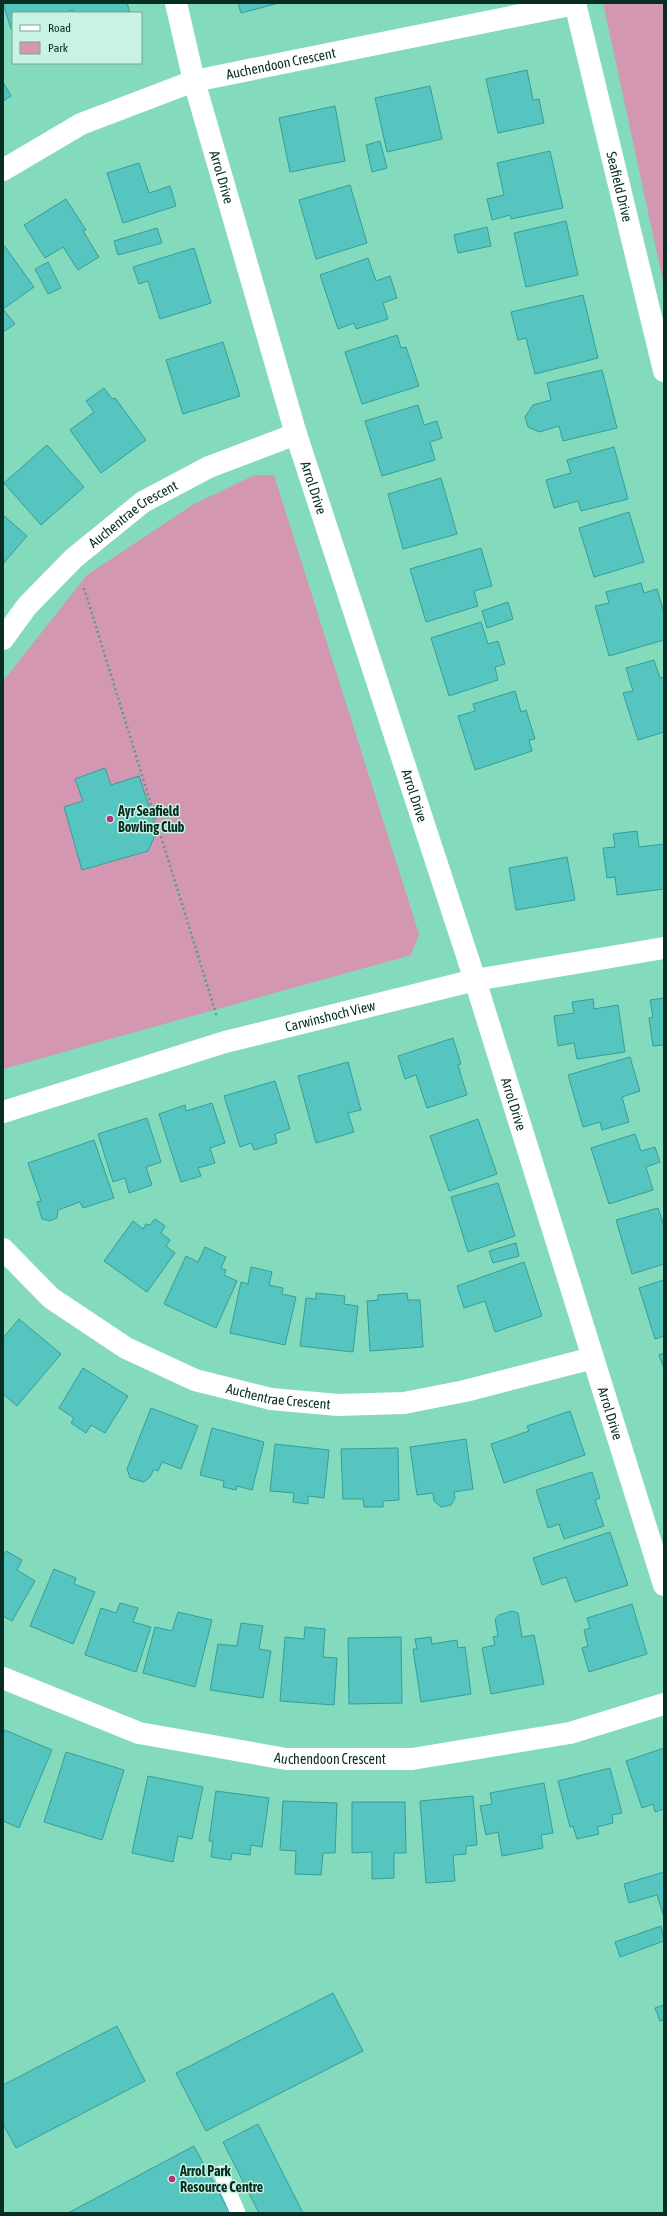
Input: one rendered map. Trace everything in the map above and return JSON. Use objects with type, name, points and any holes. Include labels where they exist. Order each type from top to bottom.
[{"type":"street","name":"Arrol Drive","points":[[176,3],[194,81],[296,434],[475,980],[664,1585]]},
{"type":"street","name":"Auchendoon Crescent","points":[[3,170],[81,124],[194,81],[575,3]]},
{"type":"street","name":"Seafield Drive","points":[[575,3],[664,371]]},
{"type":"street","name":"Auchentrae Crescent","points":[[3,640],[27,606],[74,558],[143,502],[209,467],[296,434]]},
{"type":"street","name":"Carwinshoch View","points":[[3,1112],[225,1042],[475,980],[664,948]]},
{"type":"street","name":"Auchentrae Crescent","points":[[3,1249],[51,1298],[126,1348],[194,1380],[271,1399],[338,1405],[404,1403],[465,1391],[593,1358]]},
{"type":"street","name":"Auchendoon Crescent","points":[[3,1678],[139,1733],[286,1759],[412,1759],[570,1733],[664,1704]]},
{"type":"lane","points":[[221,2173],[238,2213]]},
{"type":"path","points":[[74,558],[225,1042]]},
{"type":"green space","points":[[603,3],[664,3],[664,286]]},
{"type":"green space","points":[[255,475],[274,475],[419,934],[411,955],[3,1069],[3,681],[87,575],[194,504]]},
{"type":"building","points":[[3,3],[127,3],[130,12],[74,12],[73,10],[66,12],[12,12],[11,29]]},
{"type":"building","points":[[238,3],[279,3],[241,13]]},
{"type":"building","points":[[527,70],[533,100],[539,99],[544,123],[498,133],[486,79]]},
{"type":"building","points":[[3,82],[11,96],[3,101]]},
{"type":"building","points":[[430,86],[442,139],[387,152],[375,98]]},
{"type":"building","points":[[335,106],[345,161],[290,172],[279,118]]},
{"type":"building","points":[[380,141],[387,168],[372,172],[366,145]]},
{"type":"building","points":[[550,151],[563,208],[511,219],[510,215],[492,220],[487,199],[504,195],[497,163]]},
{"type":"building","points":[[139,163],[149,193],[170,186],[176,206],[123,223],[107,173]]},
{"type":"building","points":[[350,185],[367,243],[316,259],[299,200]]},
{"type":"building","points":[[66,199],[86,230],[83,231],[99,257],[78,270],[63,247],[45,258],[24,225]]},
{"type":"building","points":[[566,221],[578,275],[526,287],[514,233]]},
{"type":"building","points":[[487,227],[491,246],[458,253],[454,235]]},
{"type":"building","points":[[157,228],[162,243],[118,255],[114,241]]},
{"type":"building","points":[[3,244],[34,287],[3,309]]},
{"type":"building","points":[[194,248],[211,303],[160,319],[148,281],[139,284],[133,267]]},
{"type":"building","points":[[368,258],[376,281],[390,276],[397,298],[383,303],[388,319],[356,329],[354,323],[338,329],[320,275]]},
{"type":"building","points":[[48,262],[61,288],[48,294],[35,269]]},
{"type":"building","points":[[583,295],[598,358],[535,374],[526,338],[518,340],[511,312]]},
{"type":"building","points":[[3,309],[15,324],[3,332]]},
{"type":"building","points":[[397,335],[401,348],[406,347],[419,386],[362,404],[345,352]]},
{"type":"building","points":[[223,342],[240,396],[183,414],[166,360]]},
{"type":"building","points":[[602,370],[617,428],[563,441],[559,426],[539,432],[528,427],[525,417],[533,405],[551,400],[547,383]]},
{"type":"building","points":[[104,388],[112,399],[115,398],[146,440],[101,473],[70,430],[94,412],[86,401]]},
{"type":"building","points":[[418,405],[424,425],[437,421],[442,438],[430,442],[435,460],[382,476],[365,421]]},
{"type":"building","points":[[47,445],[84,487],[41,525],[4,483]]},
{"type":"building","points":[[614,447],[628,499],[581,511],[578,501],[554,508],[546,480],[571,473],[567,460]]},
{"type":"building","points":[[441,478],[457,534],[403,549],[388,494]]},
{"type":"building","points":[[629,512],[644,562],[594,577],[579,528]]},
{"type":"building","points":[[3,515],[27,536],[3,564]]},
{"type":"building","points":[[481,548],[492,586],[474,591],[478,606],[426,622],[410,569]]},
{"type":"building","points":[[641,583],[644,593],[657,589],[664,613],[664,640],[609,656],[595,606],[609,603],[606,592]]},
{"type":"building","points":[[508,602],[513,619],[487,628],[482,611]]},
{"type":"building","points":[[481,622],[488,644],[498,641],[505,664],[495,667],[498,680],[449,696],[431,638]]},
{"type":"building","points":[[654,660],[660,678],[664,677],[664,732],[638,740],[623,693],[633,691],[626,668]]},
{"type":"building","points":[[515,691],[521,712],[526,710],[535,739],[529,740],[532,751],[475,770],[458,716],[475,711],[473,704]]},
{"type":"building","name":"Ayr Seafield Bowling Club","points":[[105,768],[111,785],[139,776],[157,831],[148,851],[82,870],[64,807],[83,801],[75,779]]},
{"type":"building","points":[[637,831],[639,847],[664,844],[664,889],[617,895],[615,877],[607,878],[603,848],[615,847],[613,834]]},
{"type":"building","points":[[567,857],[575,900],[516,910],[509,868]]},
{"type":"building","points":[[664,998],[664,1045],[653,1046],[649,1018],[653,1017],[650,1000]]},
{"type":"building","points":[[593,999],[594,1009],[618,1005],[625,1052],[577,1059],[574,1043],[558,1046],[554,1016],[574,1013],[572,1002]]},
{"type":"building","points":[[453,1038],[461,1064],[458,1065],[467,1095],[427,1108],[416,1075],[405,1079],[398,1056]]},
{"type":"building","points":[[630,1057],[640,1091],[622,1097],[629,1122],[602,1130],[600,1122],[583,1127],[568,1075]]},
{"type":"building","points":[[348,1062],[361,1110],[348,1113],[354,1132],[316,1143],[298,1076]]},
{"type":"building","points":[[275,1081],[290,1129],[275,1134],[277,1143],[254,1150],[251,1143],[240,1147],[224,1096]]},
{"type":"building","points":[[212,1103],[225,1143],[210,1148],[215,1163],[198,1168],[201,1176],[181,1182],[159,1114],[185,1105],[186,1111]]},
{"type":"building","points":[[147,1118],[161,1162],[146,1167],[152,1185],[129,1193],[125,1178],[113,1182],[98,1134]]},
{"type":"building","points":[[478,1119],[497,1174],[449,1191],[430,1136]]},
{"type":"building","points":[[635,1134],[641,1151],[655,1147],[660,1162],[646,1167],[653,1190],[609,1204],[591,1148]]},
{"type":"building","points":[[94,1140],[114,1198],[83,1208],[80,1202],[58,1210],[57,1218],[50,1221],[42,1219],[37,1202],[41,1201],[28,1163]]},
{"type":"building","points":[[498,1183],[515,1236],[468,1252],[451,1197]]},
{"type":"building","points":[[658,1208],[664,1226],[664,1264],[632,1274],[616,1220]]},
{"type":"building","points":[[155,1219],[165,1226],[161,1233],[170,1240],[166,1246],[175,1253],[147,1292],[104,1261],[133,1221],[143,1229],[146,1224],[150,1225]]},
{"type":"building","points":[[516,1243],[519,1256],[493,1263],[489,1251]]},
{"type":"building","points":[[205,1247],[226,1257],[221,1268],[226,1270],[224,1275],[237,1281],[216,1328],[164,1304],[186,1256],[198,1262]]},
{"type":"building","points":[[524,1262],[542,1316],[495,1332],[485,1301],[464,1308],[457,1286]]},
{"type":"building","points":[[251,1267],[272,1272],[269,1285],[283,1288],[282,1294],[296,1297],[285,1345],[230,1333],[241,1282],[248,1284]]},
{"type":"building","points":[[664,1280],[664,1336],[655,1339],[639,1288]]},
{"type":"building","points":[[316,1293],[345,1296],[344,1304],[358,1306],[353,1352],[300,1346],[306,1298],[316,1299]]},
{"type":"building","points":[[407,1293],[408,1300],[420,1300],[423,1347],[370,1351],[367,1301],[378,1300],[378,1295]]},
{"type":"building","points":[[19,1319],[61,1354],[17,1406],[3,1394],[3,1338]]},
{"type":"building","points":[[664,1353],[664,1369],[659,1355]]},
{"type":"building","points":[[83,1368],[128,1396],[105,1433],[91,1425],[86,1433],[71,1423],[74,1418],[59,1408]]},
{"type":"building","points":[[151,1408],[198,1426],[181,1469],[162,1462],[158,1471],[154,1469],[150,1477],[144,1482],[130,1478],[127,1469]]},
{"type":"building","points":[[570,1411],[585,1455],[504,1483],[491,1444],[529,1431],[527,1426]]},
{"type":"building","points":[[212,1428],[264,1442],[252,1490],[237,1486],[236,1490],[223,1487],[224,1481],[200,1475]]},
{"type":"building","points":[[466,1439],[473,1489],[454,1492],[455,1498],[451,1505],[441,1507],[434,1501],[433,1493],[417,1495],[410,1447]]},
{"type":"building","points":[[275,1444],[329,1450],[324,1498],[308,1496],[308,1504],[293,1502],[294,1493],[270,1491]]},
{"type":"building","points":[[398,1448],[399,1500],[383,1501],[383,1507],[364,1507],[363,1499],[343,1499],[341,1449]]},
{"type":"building","points":[[592,1472],[600,1498],[595,1500],[604,1526],[564,1539],[559,1524],[548,1528],[536,1490]]},
{"type":"building","points":[[610,1532],[628,1585],[575,1602],[566,1577],[542,1585],[533,1558]]},
{"type":"building","points":[[6,1551],[22,1560],[17,1570],[35,1581],[12,1621],[3,1616],[3,1557]]},
{"type":"building","points":[[54,1569],[76,1578],[74,1584],[95,1592],[73,1644],[30,1626]]},
{"type":"building","points":[[120,1603],[138,1608],[133,1622],[151,1627],[136,1672],[85,1655],[101,1608],[116,1613]]},
{"type":"building","points":[[632,1604],[647,1654],[589,1672],[582,1648],[588,1646],[584,1630],[590,1628],[587,1618]]},
{"type":"building","points":[[512,1611],[518,1613],[522,1637],[534,1635],[544,1684],[491,1694],[482,1648],[495,1645],[493,1637],[498,1636],[495,1619],[499,1615]]},
{"type":"building","points":[[178,1612],[212,1620],[195,1687],[143,1673],[155,1627],[172,1631]]},
{"type":"building","points":[[241,1623],[263,1626],[259,1649],[271,1651],[263,1698],[210,1690],[218,1644],[237,1646]]},
{"type":"building","points":[[305,1627],[325,1629],[323,1657],[337,1658],[334,1705],[280,1701],[285,1637],[304,1639]]},
{"type":"building","points":[[401,1637],[402,1703],[349,1704],[348,1638]]},
{"type":"building","points":[[431,1637],[432,1644],[457,1640],[458,1648],[465,1647],[471,1694],[421,1702],[413,1649],[417,1649],[415,1639]]},
{"type":"building","points":[[5,1730],[52,1750],[19,1828],[3,1821],[3,1735]]},
{"type":"building","points":[[664,1748],[664,1809],[655,1812],[653,1804],[642,1808],[626,1761]]},
{"type":"building","points":[[66,1752],[124,1770],[102,1840],[44,1822]]},
{"type":"building","points":[[610,1768],[622,1813],[612,1815],[613,1823],[597,1827],[599,1834],[577,1839],[573,1826],[570,1827],[558,1781]]},
{"type":"building","points":[[148,1776],[203,1787],[192,1839],[178,1836],[173,1862],[132,1853]]},
{"type":"building","points":[[544,1783],[553,1833],[541,1835],[543,1848],[502,1856],[498,1832],[486,1835],[480,1806],[492,1804],[490,1793]]},
{"type":"building","points":[[216,1791],[269,1798],[262,1847],[251,1845],[250,1855],[232,1853],[231,1860],[211,1857],[213,1841],[209,1841]]},
{"type":"building","points":[[473,1796],[477,1845],[466,1846],[466,1854],[453,1855],[455,1881],[426,1883],[420,1801]]},
{"type":"building","points":[[283,1801],[337,1803],[335,1853],[323,1853],[321,1875],[295,1874],[296,1851],[280,1850]]},
{"type":"building","points":[[352,1802],[405,1802],[406,1853],[394,1853],[394,1878],[372,1879],[372,1852],[352,1853]]},
{"type":"building","points":[[664,1872],[664,1917],[657,1895],[629,1903],[624,1884]]},
{"type":"building","points":[[661,1926],[664,1941],[620,1957],[615,1942]]},
{"type":"building","points":[[333,1993],[363,2051],[206,2131],[176,2073]]},
{"type":"building","points":[[664,2005],[664,2020],[660,2021],[655,2008]]},
{"type":"building","points":[[117,2026],[145,2081],[16,2148],[3,2124],[3,2085]]},
{"type":"building","points":[[258,2124],[303,2213],[259,2213],[223,2142]]},
{"type":"building","name":"Arrol Park Resource Centre","points":[[194,2146],[230,2213],[68,2213]]},
{"type":"place","name":"Ayr Seafield Bowling Club","points":[[110,819]]},
{"type":"place","name":"Arrol Park Resource Centre","points":[[172,2179]]}]
